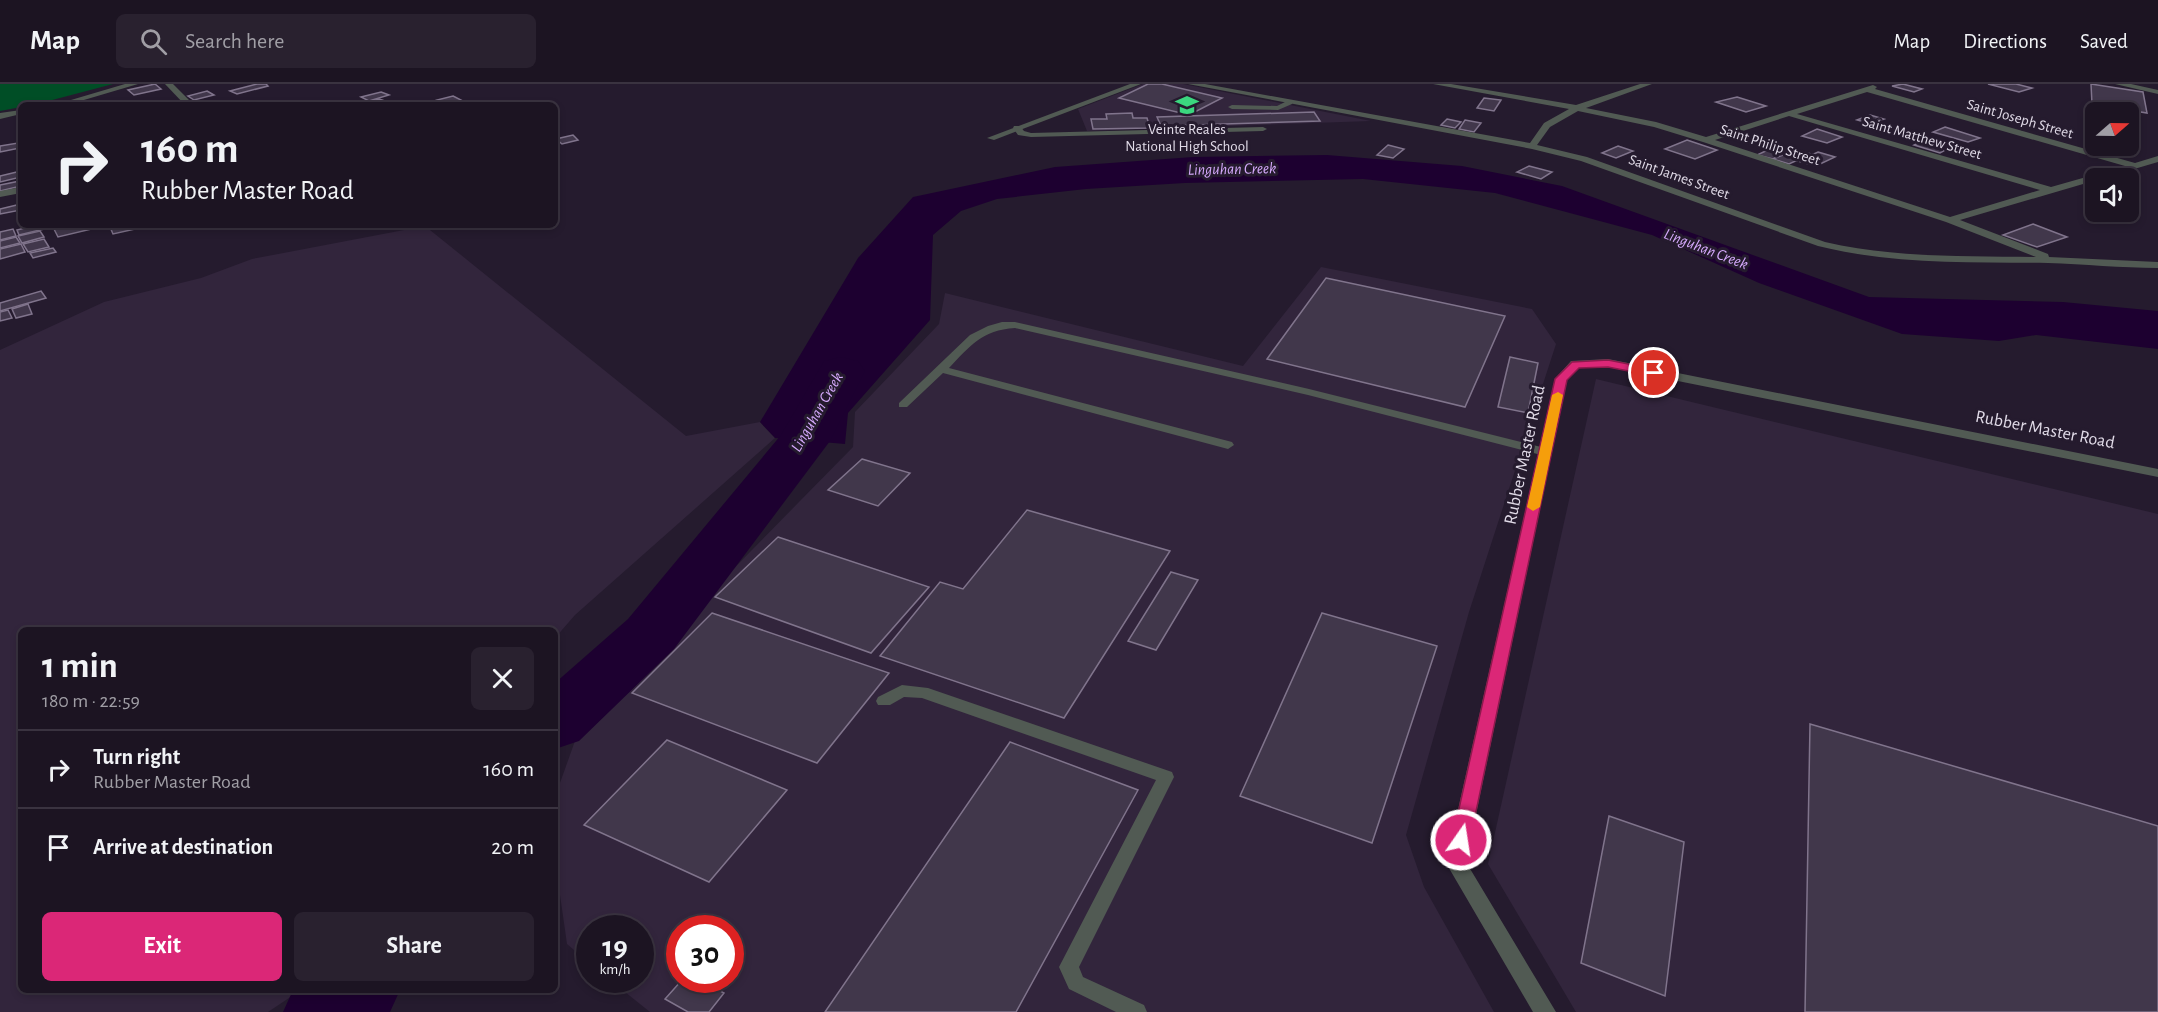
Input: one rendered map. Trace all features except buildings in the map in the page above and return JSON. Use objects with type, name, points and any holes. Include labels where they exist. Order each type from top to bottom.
[{"type":"street","points":[[69,102],[134,84]]},
{"type":"street","points":[[169,84],[187,102]]},
{"type":"street","points":[[991,138],[1137,84]]},
{"type":"street","name":"Saint James Street","points":[[1192,84],[1532,146],[1584,159],[1822,244],[1851,252],[1882,256],[2158,265]]},
{"type":"street","name":"Saint Philip Street","points":[[1437,84],[1578,108],[1656,125],[1950,220],[2053,260]]},
{"type":"street","points":[[1532,146],[1547,125],[1578,108],[1648,84]]},
{"type":"street","points":[[1706,140],[1882,84]]},
{"type":"street","points":[[2120,84],[2157,93]]},
{"type":"street","name":"Saint Joseph Street","points":[[1866,89],[2133,165]]},
{"type":"street","points":[[0,116],[18,113]]},
{"type":"street","name":"Saint Matthew Street","points":[[1786,113],[2049,190]]},
{"type":"street","points":[[1950,220],[2158,159]]},
{"type":"street","name":"Rubber Master Road","points":[[1545,1012],[1456,863],[1561,379],[1575,364],[1608,363],[2158,473]]},
{"type":"lane","points":[[1232,107],[1278,108],[1289,102]]},
{"type":"lane","points":[[1017,128],[1021,133],[1031,135],[1263,129]]},
{"type":"lane","points":[[0,194],[18,191]]},
{"type":"lane","points":[[903,405],[976,335],[987,328],[1016,325],[1309,392],[1545,452]]},
{"type":"lane","points":[[941,369],[1228,445]]},
{"type":"lane","points":[[884,701],[902,691],[923,692],[1166,777],[1069,967],[1076,983],[1137,1012]]},
{"type":"shaded area","name":"Veinte Reales National High School","points":[[1143,84],[1183,84],[1371,121],[1087,131],[1078,109]]},
{"type":"shaded area","points":[[415,228],[427,228],[686,436],[760,422],[775,438],[575,615],[558,635],[558,627],[18,627],[18,993],[296,993],[268,1012],[0,1012],[0,350],[104,302],[201,278],[252,259]]},
{"type":"shaded area","points":[[1321,267],[1532,309],[1556,344],[1469,612],[1406,835],[1424,887],[1494,1012],[650,1012],[626,993],[654,993],[654,915],[576,915],[576,952],[567,944],[558,881],[558,789],[581,724],[853,447],[855,412],[939,324],[945,293],[1243,366]]},
{"type":"shaded area","points":[[1596,379],[2158,514],[2158,1012],[1576,1012],[1488,864]]},
{"type":"green space","points":[[0,84],[113,84],[45,102],[18,102],[18,108],[0,111]]},
{"type":"water","points":[[1327,155],[1462,166],[1562,186],[1869,297],[2063,302],[2158,311],[2158,349],[2036,335],[1999,341],[1902,334],[1759,283],[1652,235],[1495,193],[1363,179],[1185,183],[1086,189],[997,199],[961,211],[933,235],[930,320],[848,413],[845,444],[775,438],[760,422],[858,258],[913,197],[1055,167],[1193,157]]},
{"type":"waterway","name":"Linguhan Creek","points":[[558,720],[651,634],[804,441],[841,371]]},
{"type":"waterway","name":"Linguhan Creek","points":[[326,1012],[353,993]]},
{"type":"slow traffic","points":[[1533,507],[1558,395]]},
{"type":"place","name":"Veinte Reales National High School","points":[[1187,105]]},
{"type":"route","points":[[1461,840],[1561,379],[1575,364],[1608,363],[1654,373]]}]
